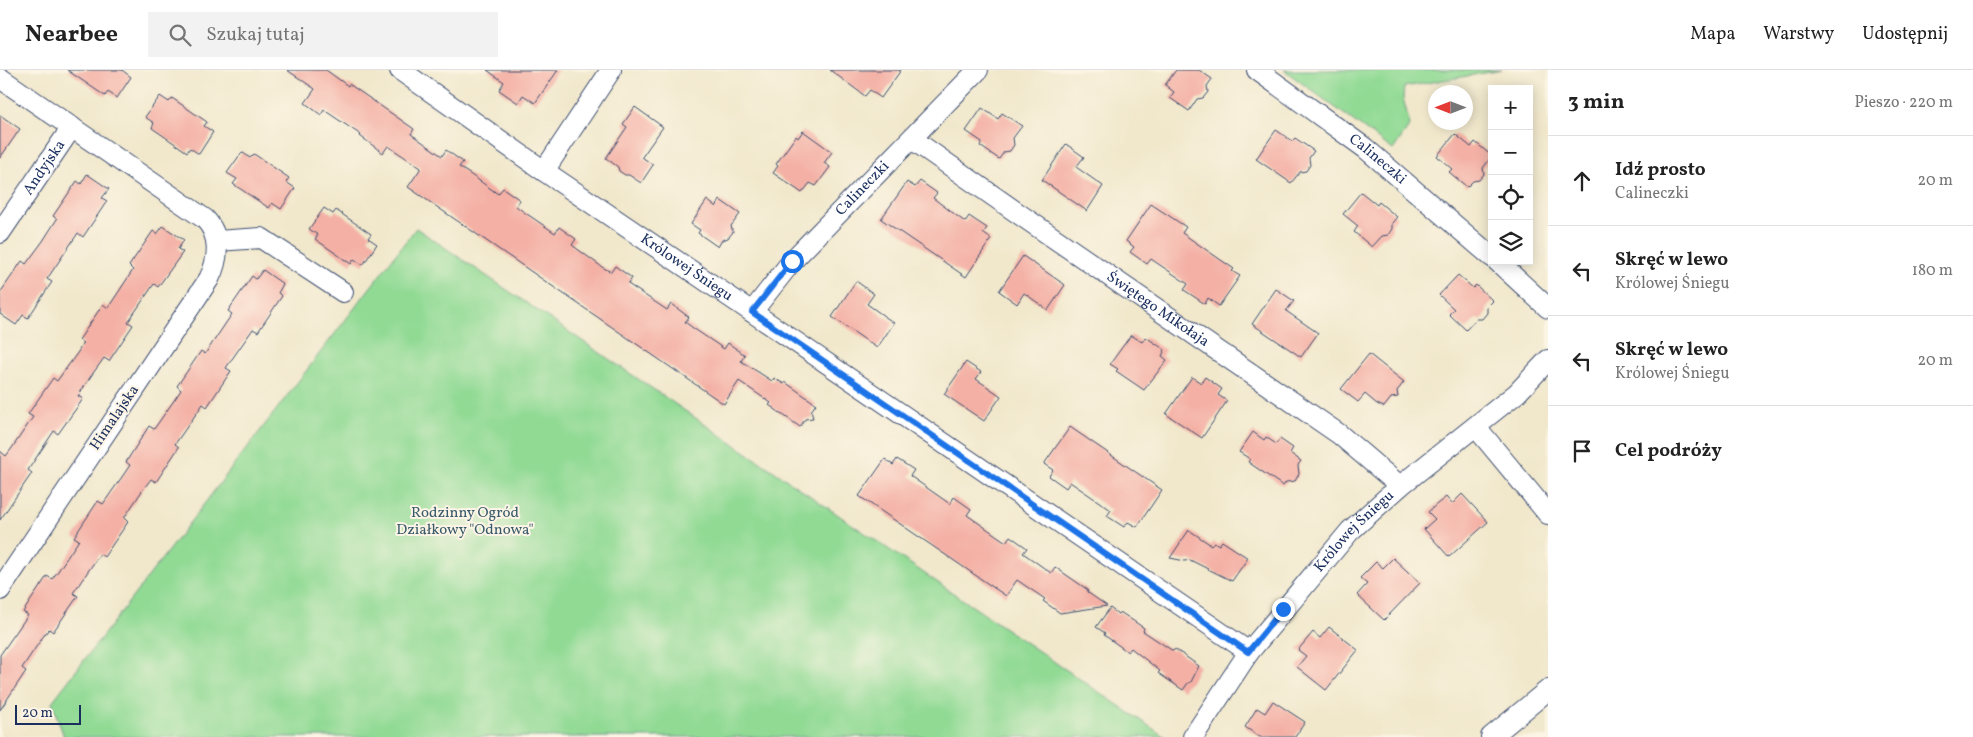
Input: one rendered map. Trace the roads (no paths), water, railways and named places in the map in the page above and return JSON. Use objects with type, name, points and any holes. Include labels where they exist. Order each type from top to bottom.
[{"type":"street","name":"Królowej Śniegu","points":[[400,70],[544,171],[1248,652]]},
{"type":"street","points":[[544,171],[611,70]]},
{"type":"street","name":"Calineczki","points":[[752,312],[792,261],[978,70]]},
{"type":"street","name":"Calineczki","points":[[1257,70],[1365,148],[1488,254]]},
{"type":"street","points":[[0,78],[205,219],[214,231],[217,241],[262,238],[343,292]]},
{"type":"street","name":"Andyjska","points":[[0,232],[72,127]]},
{"type":"street","name":"Świętego Mikołaja","points":[[912,139],[1339,434],[1400,486]]},
{"type":"street","name":"Himalajska","points":[[0,590],[209,279],[215,267],[217,241]]},
{"type":"street","points":[[1501,265],[1548,308]]},
{"type":"street","name":"Królowej Śniegu","points":[[1193,737],[1248,652],[1350,531],[1400,486],[1518,393],[1548,360]]},
{"type":"street","points":[[1476,427],[1548,514]]},
{"type":"street","points":[[1499,735],[1548,690]]},
{"type":"park label","name":"Rodzinny Ogród Działkowy \"Odnowa\"","points":[[465,522]]}]
